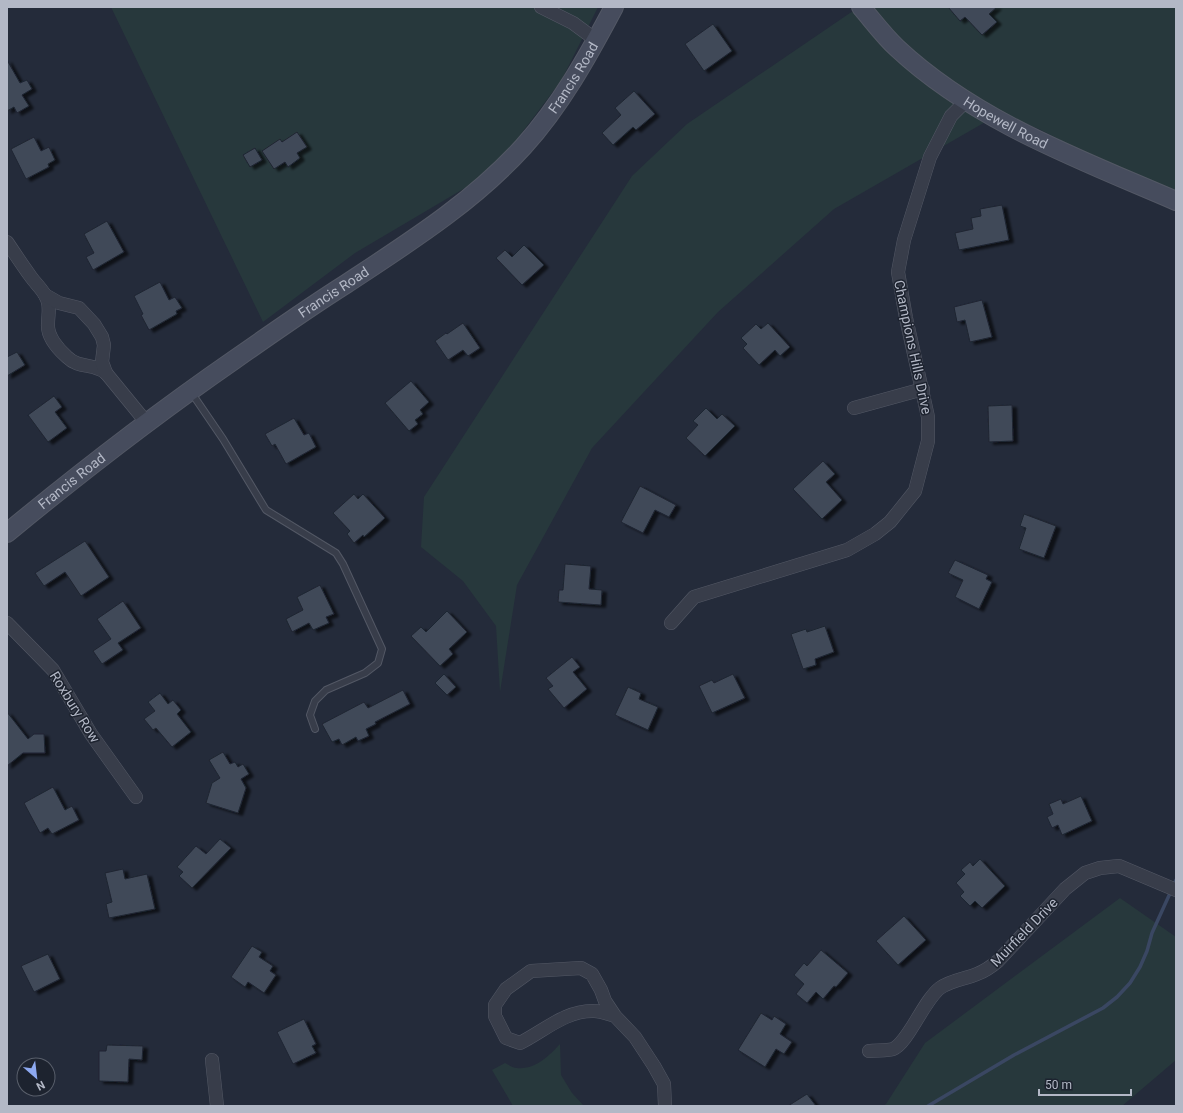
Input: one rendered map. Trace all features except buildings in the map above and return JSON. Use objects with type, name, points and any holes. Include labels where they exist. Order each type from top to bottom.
[{"type":"street","points":[[541,7],[573,23],[596,40]]},
{"type":"street","name":"Francis Road","points":[[7,533],[146,422],[320,301],[425,231],[477,191],[523,146],[550,113],[569,86],[614,7]]},
{"type":"street","name":"Hopewell Road","points":[[861,7],[897,48],[940,83],[986,113],[1037,140],[1176,201]]},
{"type":"street","name":"Champions Hills Drive","points":[[671,623],[694,597],[760,578],[847,550],[875,534],[890,522],[914,491],[928,441],[928,417],[906,318],[898,272],[904,240],[930,157],[951,116],[967,100]]},
{"type":"street","points":[[7,242],[45,295],[50,307],[47,325],[49,334],[54,342],[67,358],[72,361],[78,364],[97,367],[106,373],[146,422]]},
{"type":"street","points":[[45,295],[59,303],[79,308],[94,324],[102,337],[104,345],[102,362],[106,373]]},
{"type":"street","points":[[854,408],[923,389]]},
{"type":"street","name":"Roxbury Row","points":[[7,623],[53,670],[91,734],[136,798]]},
{"type":"street","name":"Muirfield Drive","points":[[869,1051],[894,1049],[904,1040],[919,1014],[939,989],[952,982],[976,974],[998,961],[1065,889],[1085,873],[1100,868],[1119,866],[1176,890]]},
{"type":"street","points":[[615,1016],[595,1011],[585,1011],[560,1019],[550,1024],[534,1036],[520,1042],[506,1038],[495,1016],[495,1005],[506,989],[531,971],[581,968],[592,974],[601,990],[604,1002],[635,1037],[664,1084],[665,1106]]},
{"type":"street","points":[[212,1060],[216,1106]]},
{"type":"lane","points":[[190,390],[223,439],[266,510],[336,553],[343,564],[382,648],[378,663],[365,673],[326,690],[315,702],[310,715],[314,729]]},
{"type":"shaded area","points":[[111,7],[598,7],[561,81],[492,172],[355,253],[263,322]]},
{"type":"shaded area","points":[[861,7],[1176,7],[1176,201],[1041,130],[1001,113],[834,209],[718,312],[592,448],[517,585],[500,692],[496,626],[463,581],[421,547],[424,497],[632,176],[687,124]]},
{"type":"shaded area","points":[[1120,898],[1176,937],[1176,1060],[1122,1106],[883,1106],[886,1104],[925,1043]]},
{"type":"shaded area","points":[[560,1044],[561,1075],[572,1093],[584,1106],[513,1106],[492,1070],[505,1063],[516,1068],[530,1067],[541,1061]]},
{"type":"waterway","points":[[928,1106],[1014,1055],[1103,1008],[1117,997],[1130,983],[1140,967],[1147,951],[1152,933],[1176,880]]}]
